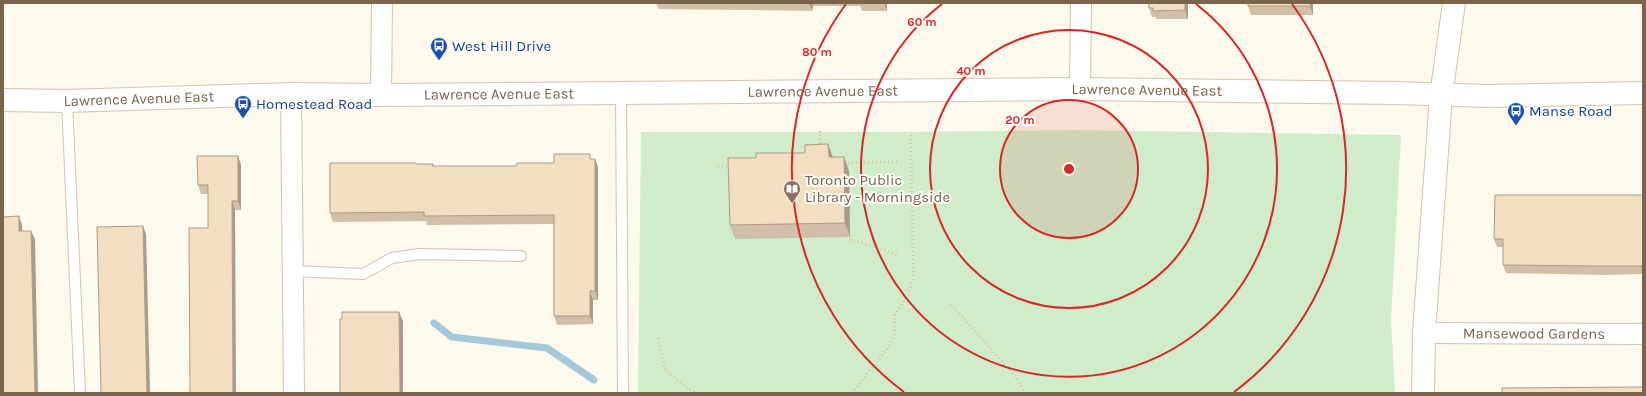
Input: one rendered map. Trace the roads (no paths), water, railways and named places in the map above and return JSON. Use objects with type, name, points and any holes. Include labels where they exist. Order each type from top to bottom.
[{"type":"main road","points":[[1423,393],[1424,333],[1441,96],[1454,3]]},
{"type":"main road","name":"Lawrence Avenue East","points":[[3,100],[67,101],[291,94],[381,95],[1080,89],[1395,93],[1441,96],[1643,93]]},
{"type":"street","points":[[381,95],[382,3]]},
{"type":"street","points":[[1080,89],[1081,3]]},
{"type":"street","points":[[291,94],[294,393]]},
{"type":"street","name":"Mansewood Gardens","points":[[1424,333],[1643,334]]},
{"type":"lane","points":[[621,92],[623,393]]},
{"type":"lane","points":[[67,101],[80,393]]},
{"type":"lane","points":[[293,272],[363,274],[392,258],[419,254],[521,256]]},
{"type":"waterway","points":[[434,323],[452,337],[547,348],[594,380]]},
{"type":"place","name":"West Hill Drive","points":[[439,61]]},
{"type":"place","name":"Homestead Road","points":[[243,119]]},
{"type":"place","name":"Manse Road","points":[[1516,126]]},
{"type":"place","name":"Toronto Public Library - Morningside","points":[[792,204]]}]
